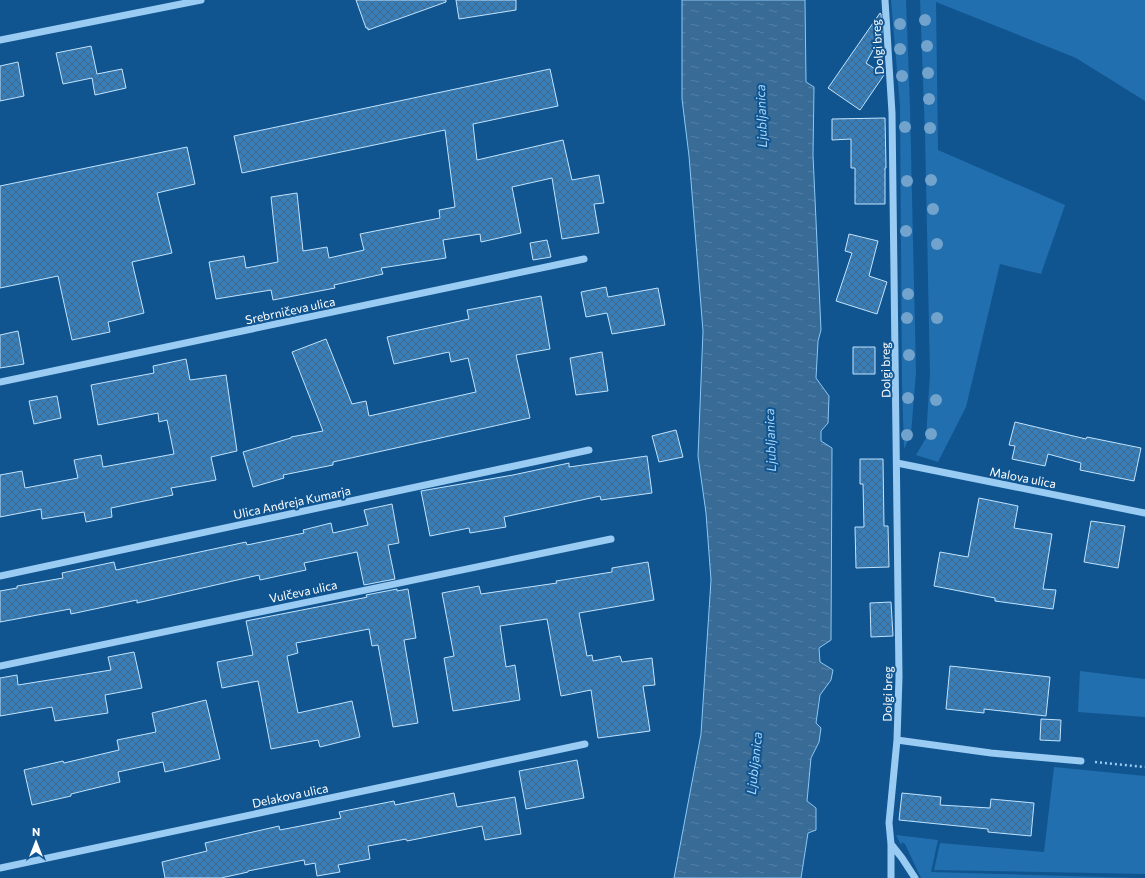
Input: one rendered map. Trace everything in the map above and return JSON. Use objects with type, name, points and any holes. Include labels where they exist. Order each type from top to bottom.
[{"type":"street","points":[[0,40],[201,0]]},
{"type":"street","name":"Dolgi breg","points":[[885,0],[892,113],[899,669],[898,740],[889,823],[891,844],[891,878]]},
{"type":"street","name":"Srebrničeva ulica","points":[[0,382],[584,259]]},
{"type":"street","name":"Ulica Andreja Kumarja","points":[[0,576],[589,450]]},
{"type":"street","name":"Malova ulica","points":[[897,463],[1145,513]]},
{"type":"street","name":"Vulčeva ulica","points":[[0,666],[611,539]]},
{"type":"street","points":[[898,740],[991,753],[1081,761]]},
{"type":"street","name":"Delakova ulica","points":[[0,868],[585,744]]},
{"type":"street","points":[[891,844],[915,878]]},
{"type":"path","points":[[1081,761],[1145,767]]},
{"type":"shaded area","points":[[891,0],[906,0],[910,107],[916,372],[911,434],[904,449],[902,384],[900,107]]},
{"type":"shaded area","points":[[920,0],[1145,0],[1145,101],[1076,58],[936,2],[938,150],[1065,205],[1041,274],[1000,264],[966,407],[938,462],[916,455],[926,438],[930,374],[925,135]]},
{"type":"shaded area","points":[[1080,671],[1145,679],[1145,717],[1078,712]]},
{"type":"shaded area","points":[[1054,767],[1145,776],[1145,874],[934,870],[940,843],[1044,852]]},
{"type":"shaded area","points":[[896,835],[938,840],[931,872],[1137,878],[921,878],[905,844],[902,842],[901,845]]},
{"type":"water","name":"Ljubljanica","points":[[682,0],[805,0],[806,82],[814,87],[813,155],[821,330],[818,341],[816,378],[829,396],[828,423],[821,431],[821,441],[832,448],[831,640],[819,648],[820,662],[833,670],[831,680],[820,695],[816,723],[821,728],[819,742],[811,758],[807,801],[816,808],[816,830],[808,833],[801,878],[674,878],[701,734],[711,580],[706,513],[698,456],[703,331],[689,156],[682,99]]},
{"type":"building","points":[[356,0],[446,0],[446,2],[368,30]]},
{"type":"building","points":[[456,0],[516,0],[516,10],[459,19]]},
{"type":"building","points":[[880,13],[882,34],[866,63],[884,75],[860,110],[828,88]]},
{"type":"building","points":[[91,46],[97,74],[122,69],[126,88],[95,95],[92,78],[63,84],[56,53]]},
{"type":"building","points":[[18,62],[24,96],[0,101],[0,66]]},
{"type":"building","points":[[550,69],[558,106],[473,124],[477,160],[563,140],[572,180],[599,175],[604,203],[594,204],[599,233],[562,239],[552,178],[512,187],[521,233],[481,242],[480,234],[443,240],[446,258],[381,268],[383,274],[334,285],[335,288],[273,300],[271,290],[216,299],[209,262],[244,256],[246,268],[278,262],[271,197],[297,193],[303,251],[327,247],[329,258],[364,250],[360,234],[440,218],[439,210],[455,207],[445,130],[242,173],[234,136]]},
{"type":"building","points":[[885,118],[885,204],[855,204],[855,168],[851,168],[851,139],[832,140],[832,119]]},
{"type":"building","points":[[187,147],[195,184],[157,193],[172,253],[132,262],[144,313],[108,322],[110,332],[72,340],[58,276],[0,288],[0,186]]},
{"type":"building","points":[[849,234],[878,241],[869,276],[887,282],[877,314],[836,301],[852,253],[845,251]]},
{"type":"building","points":[[547,240],[551,257],[533,260],[530,243]]},
{"type":"building","points":[[606,287],[608,297],[658,288],[665,325],[612,334],[607,313],[586,317],[581,292]]},
{"type":"building","points":[[541,296],[550,349],[516,355],[530,418],[333,462],[333,465],[283,475],[284,478],[253,487],[243,452],[291,437],[323,431],[292,352],[326,339],[352,404],[366,401],[369,416],[476,392],[468,358],[451,362],[449,352],[394,364],[387,337],[469,319],[467,310]]},
{"type":"building","points":[[18,331],[24,364],[0,368],[0,335]]},
{"type":"building","points":[[853,347],[875,347],[875,374],[853,374]]},
{"type":"building","points":[[602,352],[608,391],[576,395],[570,358]]},
{"type":"building","points":[[186,359],[190,380],[226,375],[237,451],[211,457],[216,480],[171,488],[173,495],[111,508],[112,517],[86,522],[84,512],[42,519],[41,509],[0,517],[0,475],[22,471],[25,488],[78,478],[74,460],[101,455],[103,467],[174,454],[167,420],[159,422],[158,413],[98,425],[91,385],[154,373],[153,366]]},
{"type":"building","points":[[57,396],[61,418],[34,424],[29,401]]},
{"type":"building","points":[[1015,422],[1086,439],[1087,437],[1141,448],[1134,481],[1080,470],[1081,463],[1048,454],[1045,466],[1012,459],[1015,446],[1009,445]]},
{"type":"building","points":[[676,430],[683,457],[659,462],[652,436]]},
{"type":"building","points":[[647,456],[652,493],[601,500],[600,496],[504,517],[506,527],[470,533],[469,528],[430,536],[421,491],[513,475],[569,463],[569,467]]},
{"type":"building","points":[[860,459],[883,459],[884,526],[888,526],[889,567],[856,568],[855,527],[864,527],[863,484],[860,484]]},
{"type":"building","points":[[979,498],[1018,506],[1014,528],[1052,534],[1043,589],[1056,590],[1053,609],[995,601],[995,598],[934,586],[940,552],[968,557]]},
{"type":"building","points":[[392,504],[399,543],[388,545],[395,579],[364,585],[357,552],[304,563],[306,570],[260,580],[259,575],[137,603],[137,600],[71,614],[70,609],[0,622],[0,591],[17,588],[17,586],[63,578],[62,573],[114,562],[116,570],[246,542],[247,545],[304,533],[303,530],[331,523],[333,533],[368,525],[364,510]]},
{"type":"building","points":[[1091,521],[1125,526],[1118,568],[1084,562]]},
{"type":"building","points":[[648,562],[654,600],[579,613],[587,656],[592,655],[593,661],[620,656],[622,662],[652,658],[655,685],[643,686],[650,731],[598,738],[591,690],[561,696],[547,619],[500,626],[506,667],[515,665],[520,700],[453,711],[444,658],[454,656],[442,593],[479,586],[481,594],[557,583],[556,581],[612,572],[612,568]]},
{"type":"building","points":[[397,589],[397,591],[408,589],[416,638],[404,640],[418,723],[393,727],[378,645],[372,646],[369,629],[296,643],[298,653],[287,656],[298,713],[352,701],[360,737],[320,747],[318,740],[271,749],[258,681],[222,688],[217,662],[253,655],[246,621],[363,598],[367,597],[366,595]]},
{"type":"building","points":[[891,602],[893,636],[871,637],[870,603]]},
{"type":"building","points":[[134,652],[142,688],[105,695],[108,713],[55,721],[52,707],[0,716],[0,678],[17,675],[18,685],[111,670],[108,657]]},
{"type":"building","points":[[950,666],[1050,677],[1046,716],[984,709],[984,713],[946,709]]},
{"type":"building","points":[[206,700],[220,759],[165,772],[163,762],[118,772],[120,782],[32,805],[24,770],[63,761],[64,763],[119,750],[117,740],[156,732],[152,713]]},
{"type":"building","points":[[1041,719],[1061,720],[1060,741],[1040,740]]},
{"type":"building","points":[[577,760],[584,798],[526,809],[519,771]]},
{"type":"building","points":[[454,793],[457,807],[515,797],[521,834],[485,840],[482,826],[407,841],[406,839],[368,846],[370,859],[338,865],[340,872],[317,876],[315,863],[305,865],[304,860],[221,878],[165,878],[162,862],[207,851],[205,843],[279,826],[280,830],[341,818],[339,812],[394,801],[395,805]]},
{"type":"building","points":[[902,793],[941,797],[940,805],[990,808],[991,799],[1034,803],[1031,836],[988,832],[988,829],[899,820]]}]
